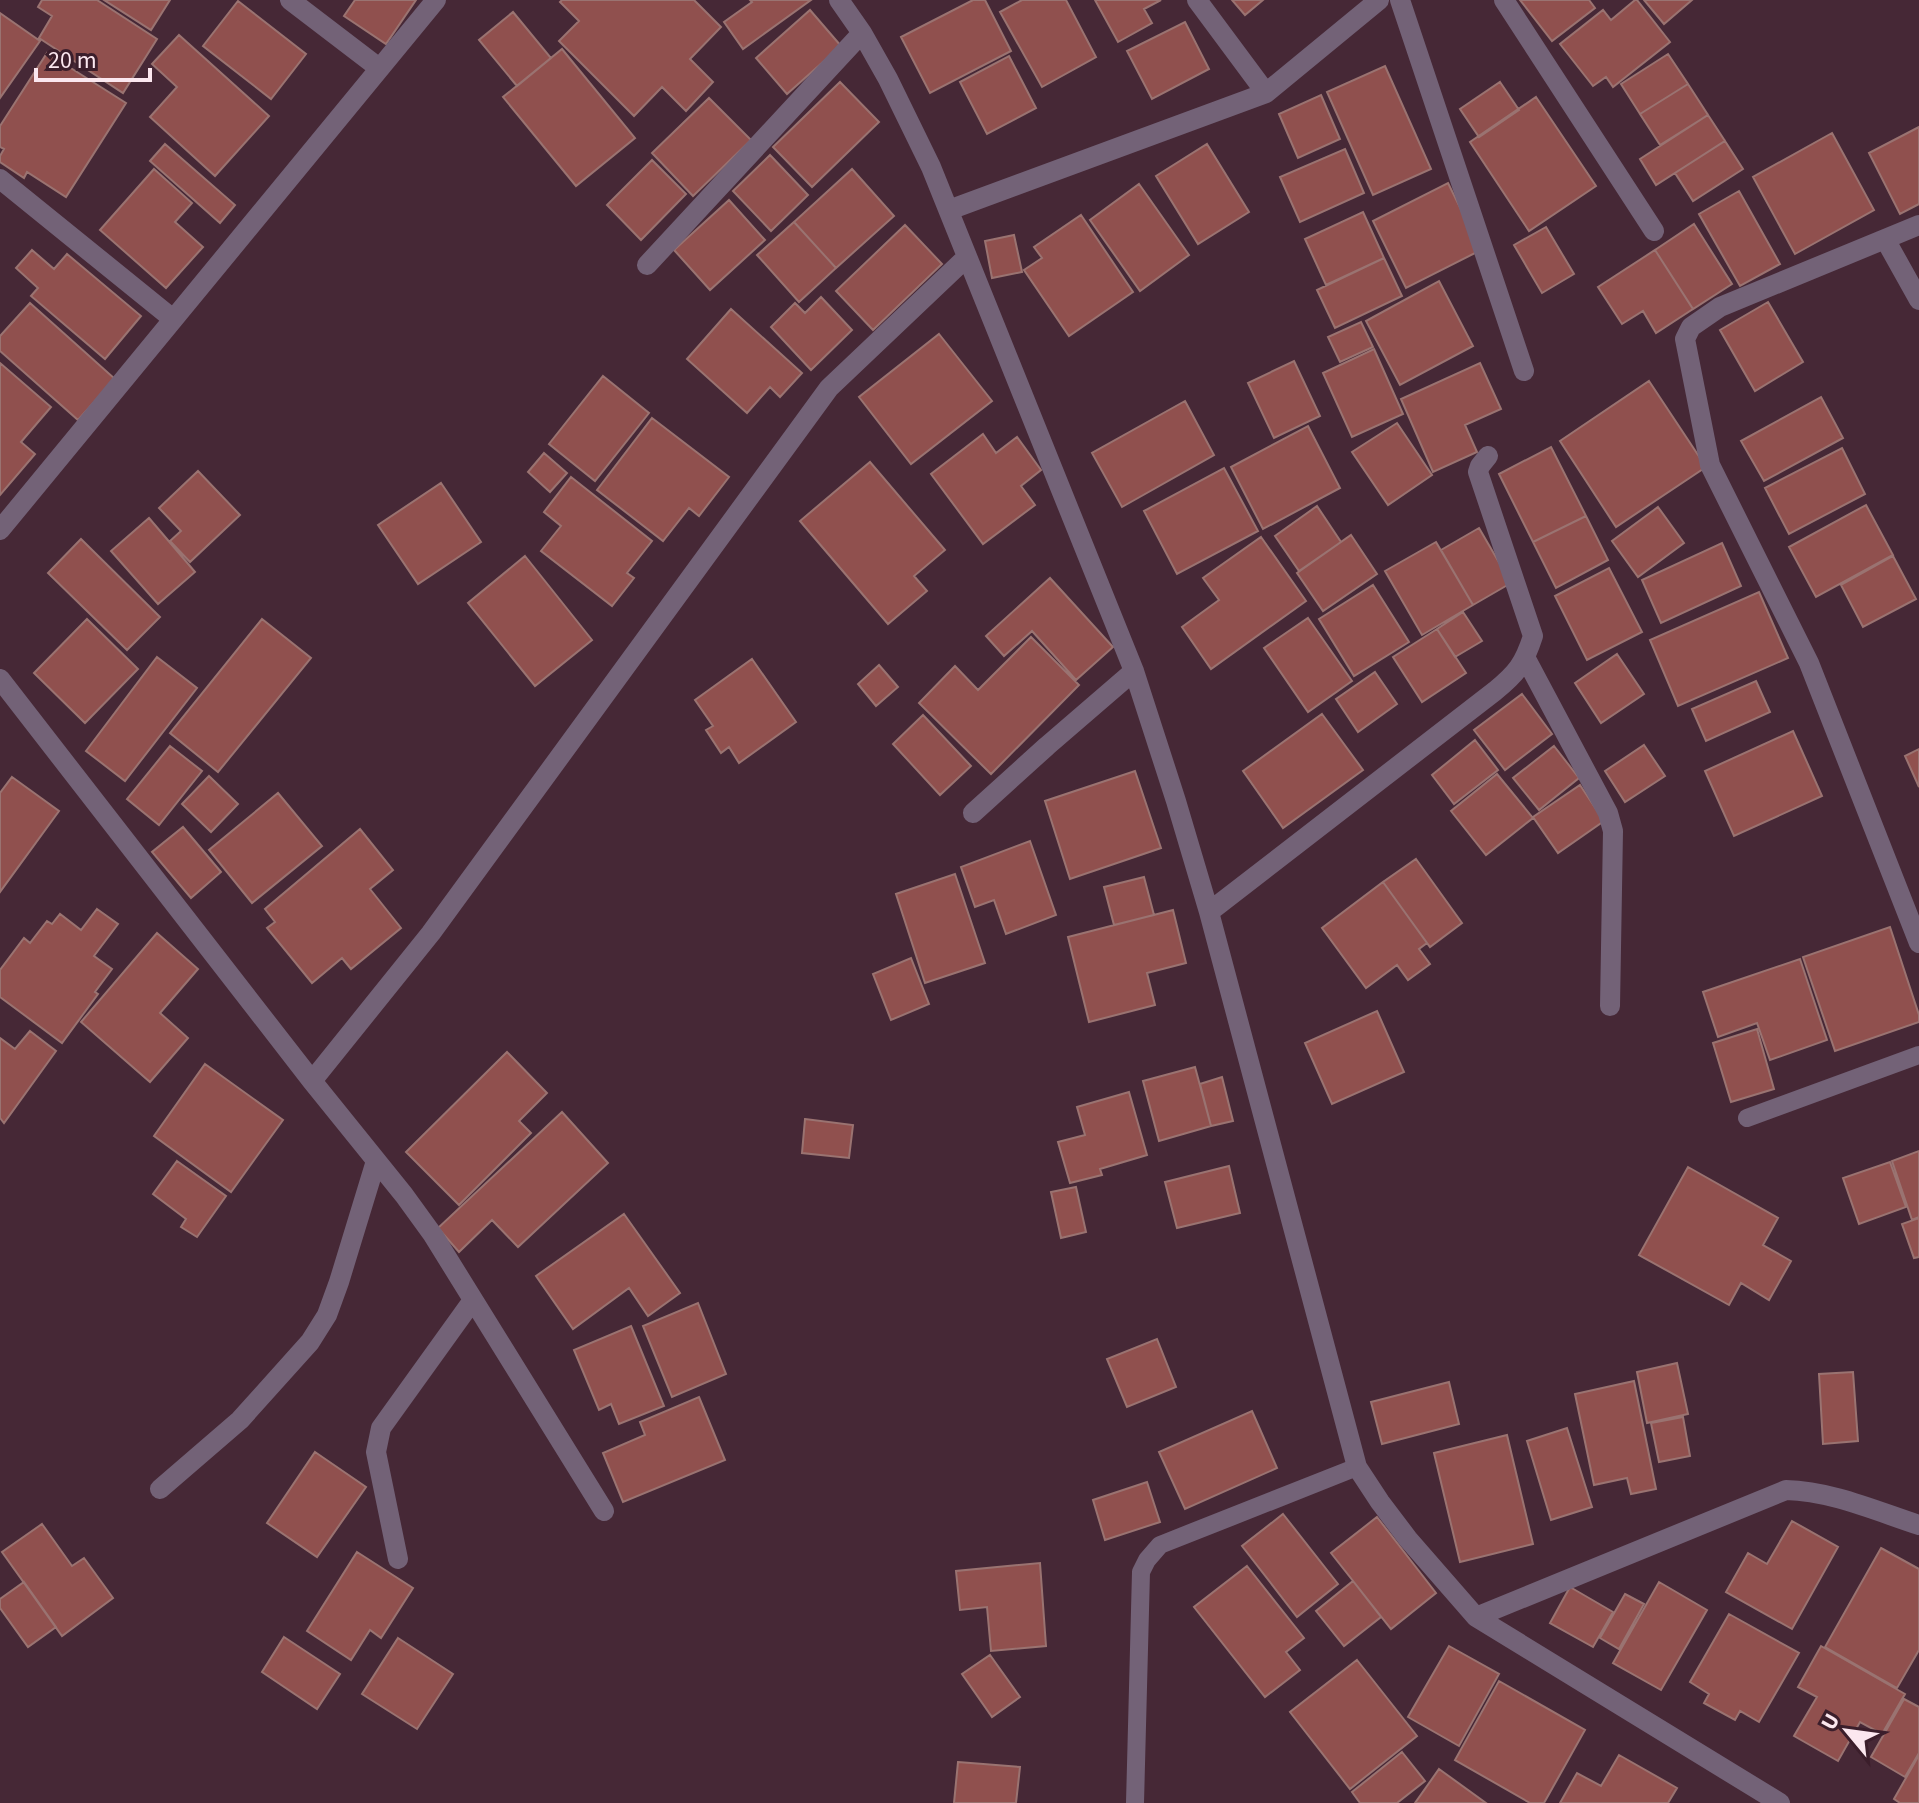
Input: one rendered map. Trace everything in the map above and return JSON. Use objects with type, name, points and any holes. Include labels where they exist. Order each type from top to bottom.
[{"type":"street","points":[[290,0],[379,68]]},
{"type":"street","points":[[0,530],[436,0]]},
{"type":"street","points":[[839,0],[888,79],[931,167],[1134,671],[1209,912],[1357,1467],[1408,1539],[1476,1617],[1780,1803]]},
{"type":"street","points":[[1197,0],[1266,93]]},
{"type":"street","points":[[949,210],[1266,93],[1379,0]]},
{"type":"street","points":[[1400,0],[1524,371]]},
{"type":"street","points":[[1504,0],[1654,231]]},
{"type":"street","points":[[647,265],[862,33]]},
{"type":"street","points":[[0,179],[173,319]]},
{"type":"street","points":[[1919,225],[1720,307],[1691,327],[1685,339],[1710,465],[1809,663],[1919,943]]},
{"type":"street","points":[[1885,239],[1919,300]]},
{"type":"street","points":[[312,1081],[440,921],[829,388],[967,257]]},
{"type":"street","points":[[1209,912],[1495,691],[1515,674],[1526,659],[1533,636],[1478,472],[1488,456]]},
{"type":"street","points":[[1526,659],[1608,813],[1613,831],[1610,1006]]},
{"type":"street","points":[[973,813],[1134,671]]},
{"type":"street","points":[[0,679],[404,1195],[433,1235],[604,1511]]},
{"type":"street","points":[[160,1489],[240,1420],[310,1342],[327,1315],[376,1161]]},
{"type":"street","points":[[398,1559],[376,1452],[378,1438],[381,1428],[473,1300]]},
{"type":"street","points":[[1476,1617],[1786,1490],[1823,1494],[1919,1525]]},
{"type":"lane","points":[[1747,1118],[1919,1055]]},
{"type":"lane","points":[[1135,1803],[1141,1572],[1147,1560],[1160,1545],[1357,1467]]},
{"type":"building","points":[[42,0],[97,0],[157,39],[123,93],[39,38],[52,16],[38,7]]},
{"type":"building","points":[[104,0],[170,0],[151,30]]},
{"type":"building","points":[[355,0],[416,0],[386,44],[344,16]]},
{"type":"building","points":[[694,0],[721,27],[690,59],[713,82],[686,111],[662,87],[634,116],[559,41],[579,21],[560,2]]},
{"type":"building","points":[[750,0],[811,0],[743,49],[724,22],[752,2]]},
{"type":"building","points":[[973,0],[985,0],[1011,51],[930,93],[901,37]]},
{"type":"building","points":[[1022,0],[1066,0],[1096,57],[1042,87],[1000,12]]},
{"type":"building","points":[[1095,0],[1161,0],[1144,9],[1152,23],[1118,42]]},
{"type":"building","points":[[1232,0],[1263,0],[1245,15]]},
{"type":"building","points":[[1520,0],[1589,0],[1595,8],[1552,41]]},
{"type":"building","points":[[1635,0],[1670,42],[1613,87],[1606,77],[1593,86],[1560,44],[1603,10],[1611,20]]},
{"type":"building","points":[[1644,0],[1692,0],[1664,24]]},
{"type":"building","points":[[238,1],[306,54],[271,99],[203,46]]},
{"type":"building","points":[[810,10],[841,46],[787,94],[756,58]]},
{"type":"building","points":[[513,12],[551,58],[517,86],[479,40]]},
{"type":"building","points":[[0,13],[40,41],[0,98]]},
{"type":"building","points":[[1185,22],[1209,69],[1152,99],[1127,51]]},
{"type":"building","points":[[179,35],[269,116],[215,176],[150,117],[177,87],[152,64]]},
{"type":"building","points":[[562,49],[635,138],[576,186],[503,97]]},
{"type":"building","points":[[47,53],[126,103],[66,197],[27,172],[24,178],[0,162],[4,149],[0,147],[0,126]]},
{"type":"building","points":[[1668,54],[1688,84],[1640,114],[1621,84]]},
{"type":"building","points":[[1009,56],[1036,108],[987,134],[960,82]]},
{"type":"building","points":[[1385,66],[1431,169],[1373,195],[1327,92]]},
{"type":"building","points":[[840,82],[879,122],[812,187],[773,147]]},
{"type":"building","points":[[1500,82],[1519,110],[1479,137],[1460,109]]},
{"type":"building","points":[[1688,84],[1708,115],[1660,145],[1640,114]]},
{"type":"building","points":[[1321,95],[1340,139],[1298,158],[1279,114]]},
{"type":"building","points":[[1536,97],[1596,186],[1529,231],[1470,142]]},
{"type":"building","points":[[709,98],[751,140],[693,196],[652,153]]},
{"type":"building","points":[[1708,115],[1725,141],[1656,185],[1640,159]]},
{"type":"building","points":[[1919,127],[1919,204],[1900,214],[1869,153]]},
{"type":"building","points":[[1832,133],[1874,210],[1795,254],[1753,177]]},
{"type":"building","points":[[1725,141],[1743,169],[1693,201],[1675,173]]},
{"type":"building","points":[[165,144],[235,205],[220,223],[150,161]]},
{"type":"building","points":[[1207,144],[1249,212],[1198,244],[1156,176]]},
{"type":"building","points":[[1345,149],[1364,193],[1300,222],[1280,177]]},
{"type":"building","points":[[770,155],[808,195],[771,231],[733,191]]},
{"type":"building","points":[[652,160],[686,194],[641,240],[607,205]]},
{"type":"building","points":[[154,169],[192,203],[175,222],[203,247],[166,288],[100,230]]},
{"type":"building","points":[[852,169],[894,216],[836,268],[794,222]]},
{"type":"building","points":[[1448,183],[1481,250],[1406,288],[1373,221]]},
{"type":"building","points":[[1139,184],[1189,255],[1140,291],[1090,220]]},
{"type":"building","points":[[1739,191],[1780,264],[1740,286],[1699,214]]},
{"type":"building","points":[[729,200],[765,240],[710,290],[674,250]]},
{"type":"building","points":[[1363,212],[1384,258],[1326,285],[1305,239]]},
{"type":"building","points":[[1081,215],[1133,292],[1069,336],[1024,270],[1042,258],[1034,247]]},
{"type":"building","points":[[794,222],[836,268],[799,302],[757,255]]},
{"type":"building","points":[[1694,224],[1732,284],[1693,309],[1655,250]]},
{"type":"building","points":[[905,225],[942,264],[873,330],[836,291]]},
{"type":"building","points":[[1546,227],[1574,274],[1542,293],[1514,245]]},
{"type":"building","points":[[1014,235],[1022,272],[992,278],[985,241]]},
{"type":"building","points":[[32,250],[54,269],[67,254],[141,316],[105,359],[31,296],[38,288],[16,268]]},
{"type":"building","points":[[1655,250],[1693,309],[1656,333],[1643,311],[1622,324],[1598,287]]},
{"type":"building","points":[[1384,258],[1402,296],[1335,328],[1317,290]]},
{"type":"building","points":[[1439,281],[1473,346],[1400,385],[1366,321]]},
{"type":"building","points":[[821,297],[852,330],[811,370],[771,327],[795,303],[805,313]]},
{"type":"building","points":[[1768,302],[1803,362],[1755,391],[1720,330]]},
{"type":"building","points":[[30,303],[115,379],[78,420],[0,351],[0,336]]},
{"type":"building","points":[[731,309],[802,373],[780,397],[770,387],[747,413],[687,359]]},
{"type":"building","points":[[1361,322],[1373,347],[1340,362],[1328,337]]},
{"type":"building","points":[[939,334],[992,401],[911,464],[859,397]]},
{"type":"building","points":[[1374,349],[1403,414],[1352,437],[1323,373]]},
{"type":"building","points":[[1294,361],[1320,416],[1274,438],[1248,383]]},
{"type":"building","points":[[0,363],[51,407],[21,442],[35,454],[0,495]]},
{"type":"building","points":[[1480,363],[1501,409],[1465,425],[1477,452],[1433,472],[1401,399]]},
{"type":"building","points":[[603,376],[649,413],[595,481],[549,444]]},
{"type":"building","points":[[1649,381],[1706,467],[1616,527],[1560,441]]},
{"type":"building","points":[[1821,397],[1843,438],[1764,481],[1741,441]]},
{"type":"building","points":[[1185,401],[1214,455],[1122,507],[1092,453]]},
{"type":"building","points":[[652,418],[729,477],[699,516],[689,508],[663,541],[597,490]]},
{"type":"building","points":[[1397,423],[1432,475],[1388,505],[1352,452]]},
{"type":"building","points":[[1308,426],[1340,488],[1263,529],[1231,467]]},
{"type":"building","points":[[983,434],[996,453],[1017,437],[1041,470],[1021,486],[1035,505],[983,544],[931,474]]},
{"type":"building","points":[[1551,447],[1586,516],[1533,542],[1499,474]]},
{"type":"building","points":[[1842,448],[1865,494],[1789,534],[1765,488]]},
{"type":"building","points":[[544,453],[567,473],[550,492],[528,472]]},
{"type":"building","points":[[870,462],[945,550],[914,576],[927,591],[888,624],[800,521]]},
{"type":"building","points":[[1224,468],[1258,531],[1177,574],[1144,511]]},
{"type":"building","points":[[198,471],[240,515],[190,562],[170,541],[181,531],[159,508]]},
{"type":"building","points":[[571,477],[652,541],[627,573],[634,578],[612,606],[541,551],[561,526],[544,512]]},
{"type":"building","points":[[441,483],[481,542],[418,584],[378,525]]},
{"type":"building","points":[[1866,505],[1893,555],[1816,597],[1789,547]]},
{"type":"building","points":[[1317,506],[1341,542],[1299,571],[1275,536]]},
{"type":"building","points":[[1658,507],[1684,543],[1638,577],[1612,541]]},
{"type":"building","points":[[1586,516],[1608,560],[1556,588],[1533,542]]},
{"type":"building","points":[[149,518],[195,572],[158,604],[111,551]]},
{"type":"building","points":[[1479,528],[1511,583],[1473,605],[1441,550]]},
{"type":"building","points":[[1351,535],[1377,574],[1323,611],[1297,573]]},
{"type":"building","points":[[1261,537],[1306,601],[1211,669],[1182,627],[1219,600],[1203,578]]},
{"type":"building","points":[[81,539],[160,617],[127,650],[48,573]]},
{"type":"building","points":[[1436,542],[1473,605],[1422,635],[1385,571]]},
{"type":"building","points":[[1722,543],[1741,586],[1661,623],[1642,580]]},
{"type":"building","points":[[525,556],[592,640],[535,686],[468,603]]},
{"type":"building","points":[[1893,556],[1916,599],[1863,627],[1841,585]]},
{"type":"building","points":[[1609,568],[1642,632],[1587,660],[1555,596]]},
{"type":"building","points":[[1050,578],[1113,647],[1076,680],[1032,631],[1004,656],[986,636]]},
{"type":"building","points":[[1373,585],[1409,642],[1354,676],[1319,619]]},
{"type":"building","points":[[1759,592],[1788,658],[1678,706],[1650,640]]},
{"type":"building","points":[[1463,612],[1482,641],[1455,657],[1437,629]]},
{"type":"building","points":[[1308,618],[1352,681],[1308,712],[1264,648]]},
{"type":"building","points":[[87,619],[138,669],[85,723],[34,673]]},
{"type":"building","points":[[262,619],[311,658],[218,772],[170,733]]},
{"type":"building","points":[[1437,629],[1466,673],[1422,702],[1393,657]]},
{"type":"building","points":[[1031,637],[1079,685],[991,774],[919,703],[955,666],[978,690]]},
{"type":"building","points":[[1617,654],[1644,694],[1601,723],[1575,683]]},
{"type":"building","points":[[157,657],[197,688],[125,781],[86,751]]},
{"type":"building","points":[[752,659],[796,722],[739,763],[729,747],[721,753],[706,730],[713,726],[695,700]]},
{"type":"building","points":[[879,665],[898,687],[876,706],[858,684]]},
{"type":"building","points":[[1375,672],[1397,704],[1358,732],[1336,699]]},
{"type":"building","points":[[1756,681],[1770,712],[1706,741],[1692,709]]},
{"type":"building","points":[[1522,694],[1552,734],[1505,770],[1474,730]]},
{"type":"building","points":[[1322,714],[1363,770],[1283,828],[1243,771]]},
{"type":"building","points":[[923,715],[971,766],[940,795],[893,744]]},
{"type":"building","points":[[1793,731],[1822,796],[1734,836],[1705,771]]},
{"type":"building","points":[[1475,740],[1498,770],[1454,804],[1432,775]]},
{"type":"building","points":[[1644,745],[1665,776],[1625,802],[1605,771]]},
{"type":"building","points":[[170,746],[202,771],[159,825],[127,799]]},
{"type":"building","points":[[1554,746],[1579,778],[1539,810],[1513,778]]},
{"type":"building","points":[[1919,749],[1919,787],[1905,756]]},
{"type":"building","points":[[1135,771],[1161,848],[1070,879],[1045,801]]},
{"type":"building","points":[[1497,774],[1533,818],[1486,855],[1451,811]]},
{"type":"building","points":[[209,776],[238,804],[211,832],[182,804]]},
{"type":"building","points":[[12,777],[59,811],[0,892],[0,793]]},
{"type":"building","points":[[1580,785],[1604,821],[1558,853],[1533,817]]},
{"type":"building","points":[[278,793],[322,846],[252,903],[209,850]]},
{"type":"building","points":[[183,827],[221,872],[191,898],[152,852]]},
{"type":"building","points":[[360,829],[393,870],[370,889],[401,928],[351,969],[342,958],[312,983],[267,928],[275,922],[265,909]]},
{"type":"building","points":[[1030,841],[1056,915],[1006,934],[994,900],[975,907],[961,867]]},
{"type":"building","points":[[1416,859],[1462,923],[1430,947],[1383,882]]},
{"type":"building","points":[[955,874],[985,963],[925,983],[896,894]]},
{"type":"building","points":[[1144,877],[1154,915],[1114,925],[1104,887]]},
{"type":"building","points":[[1383,882],[1427,943],[1419,949],[1430,964],[1408,980],[1397,965],[1366,988],[1322,928]]},
{"type":"building","points":[[97,909],[118,924],[94,956],[112,969],[62,1043],[0,997],[0,970],[24,938],[30,943],[47,921],[52,924],[60,914],[81,930]]},
{"type":"building","points":[[1173,910],[1186,963],[1147,973],[1155,1005],[1089,1022],[1068,937]]},
{"type":"building","points":[[1890,927],[1919,1022],[1835,1051],[1803,957]]},
{"type":"building","points":[[157,933],[198,969],[160,1013],[188,1038],[150,1082],[81,1022]]},
{"type":"building","points":[[911,958],[929,1004],[891,1020],[873,974]]},
{"type":"building","points":[[1800,959],[1827,1040],[1770,1060],[1757,1023],[1718,1037],[1703,992]]},
{"type":"building","points":[[1377,1011],[1404,1072],[1332,1104],[1305,1043]]},
{"type":"building","points":[[1757,1029],[1774,1089],[1731,1102],[1713,1043]]},
{"type":"building","points":[[30,1031],[56,1051],[4,1123],[0,1118],[0,1038],[15,1049]]},
{"type":"building","points":[[507,1052],[547,1093],[519,1121],[531,1133],[459,1205],[406,1152]]},
{"type":"building","points":[[205,1064],[283,1120],[231,1192],[154,1136]]},
{"type":"building","points":[[1195,1067],[1211,1126],[1159,1141],[1143,1081]]},
{"type":"building","points":[[1222,1077],[1233,1121],[1211,1126],[1200,1084]]},
{"type":"building","points":[[1129,1092],[1147,1155],[1100,1169],[1102,1175],[1070,1183],[1058,1142],[1085,1135],[1077,1107]]},
{"type":"building","points":[[562,1112],[608,1163],[518,1247],[492,1220],[459,1252],[438,1228]]},
{"type":"building","points":[[805,1119],[853,1125],[849,1158],[802,1153]]},
{"type":"building","points":[[1919,1151],[1919,1217],[1912,1220],[1892,1161]]},
{"type":"building","points":[[177,1161],[226,1196],[197,1237],[181,1227],[186,1219],[153,1194]]},
{"type":"building","points":[[1890,1162],[1906,1207],[1859,1224],[1843,1178]]},
{"type":"building","points":[[1229,1166],[1240,1213],[1177,1228],[1165,1182]]},
{"type":"building","points":[[1688,1167],[1778,1218],[1763,1245],[1791,1261],[1769,1300],[1741,1283],[1729,1305],[1639,1255]]},
{"type":"building","points":[[1076,1187],[1086,1232],[1061,1238],[1051,1192]]},
{"type":"building","points":[[624,1214],[680,1293],[648,1316],[629,1288],[573,1329],[536,1276]]},
{"type":"building","points":[[1919,1218],[1919,1257],[1914,1258],[1902,1224]]},
{"type":"building","points":[[698,1303],[726,1374],[672,1397],[643,1326]]},
{"type":"building","points":[[631,1326],[664,1406],[619,1424],[611,1404],[599,1410],[574,1350]]},
{"type":"building","points":[[1157,1339],[1176,1387],[1127,1407],[1107,1359]]},
{"type":"building","points":[[1677,1363],[1688,1414],[1647,1423],[1637,1372]]},
{"type":"building","points":[[1853,1372],[1858,1441],[1823,1444],[1819,1374]]},
{"type":"building","points":[[1634,1381],[1656,1489],[1631,1494],[1627,1478],[1594,1485],[1575,1394]]},
{"type":"building","points":[[1449,1382],[1459,1424],[1382,1444],[1371,1402]]},
{"type":"building","points":[[699,1397],[725,1460],[623,1502],[603,1453],[645,1435],[640,1422]]},
{"type":"building","points":[[1252,1411],[1277,1468],[1185,1509],[1159,1452]]},
{"type":"building","points":[[1683,1417],[1690,1456],[1659,1462],[1651,1423]]},
{"type":"building","points":[[1567,1428],[1592,1507],[1551,1520],[1527,1441]]},
{"type":"building","points":[[1507,1435],[1533,1544],[1460,1562],[1434,1453]]},
{"type":"building","points":[[315,1452],[366,1487],[317,1557],[267,1523]]},
{"type":"building","points":[[1147,1482],[1160,1522],[1105,1540],[1093,1500]]},
{"type":"building","points":[[1283,1514],[1338,1584],[1297,1617],[1242,1546]]},
{"type":"building","points":[[1377,1517],[1436,1593],[1391,1629],[1331,1553]]},
{"type":"building","points":[[1792,1521],[1838,1547],[1792,1629],[1726,1592],[1748,1553],[1767,1564]]},
{"type":"building","points":[[42,1524],[72,1566],[84,1558],[113,1598],[62,1636],[2,1552]]},
{"type":"building","points":[[1881,1548],[1919,1569],[1919,1650],[1897,1688],[1825,1647]]},
{"type":"building","points":[[357,1552],[413,1588],[381,1638],[370,1630],[351,1660],[307,1631]]},
{"type":"building","points":[[1040,1563],[1046,1646],[991,1651],[987,1607],[960,1610],[956,1571]]},
{"type":"building","points":[[1247,1566],[1304,1638],[1286,1652],[1300,1670],[1265,1697],[1194,1607]]},
{"type":"building","points":[[1353,1581],[1381,1617],[1344,1646],[1316,1611]]},
{"type":"building","points":[[24,1582],[56,1627],[28,1647],[0,1608],[0,1599]]},
{"type":"building","points":[[1659,1582],[1707,1610],[1661,1690],[1613,1663]]},
{"type":"building","points":[[1570,1587],[1613,1612],[1593,1647],[1550,1623]]},
{"type":"building","points":[[1625,1594],[1644,1604],[1619,1649],[1600,1638]]},
{"type":"building","points":[[1729,1614],[1799,1653],[1759,1722],[1740,1711],[1735,1720],[1704,1703],[1709,1694],[1690,1682]]},
{"type":"building","points":[[284,1637],[340,1674],[317,1709],[262,1672]]},
{"type":"building","points":[[398,1638],[453,1674],[417,1729],[362,1694]]},
{"type":"building","points":[[1449,1646],[1499,1674],[1459,1746],[1408,1717]]},
{"type":"building","points":[[1821,1646],[1905,1694],[1882,1734],[1860,1722],[1838,1761],[1794,1736],[1817,1697],[1798,1687]]},
{"type":"building","points":[[990,1655],[1020,1697],[992,1717],[962,1674]]},
{"type":"building","points":[[1357,1660],[1417,1736],[1350,1789],[1290,1712]]},
{"type":"building","points":[[1499,1681],[1585,1730],[1544,1803],[1530,1803],[1455,1760]]},
{"type":"building","points":[[1904,1699],[1919,1707],[1919,1753],[1905,1777],[1871,1757]]},
{"type":"building","points":[[1402,1752],[1425,1781],[1397,1803],[1360,1803],[1352,1792]]},
{"type":"building","points":[[1619,1755],[1677,1788],[1668,1803],[1560,1803],[1577,1773],[1601,1786]]},
{"type":"building","points":[[1919,1755],[1919,1803],[1900,1803],[1894,1799]]},
{"type":"building","points":[[958,1762],[1020,1767],[1016,1803],[954,1803]]},
{"type":"building","points":[[1439,1769],[1486,1803],[1415,1803]]}]
